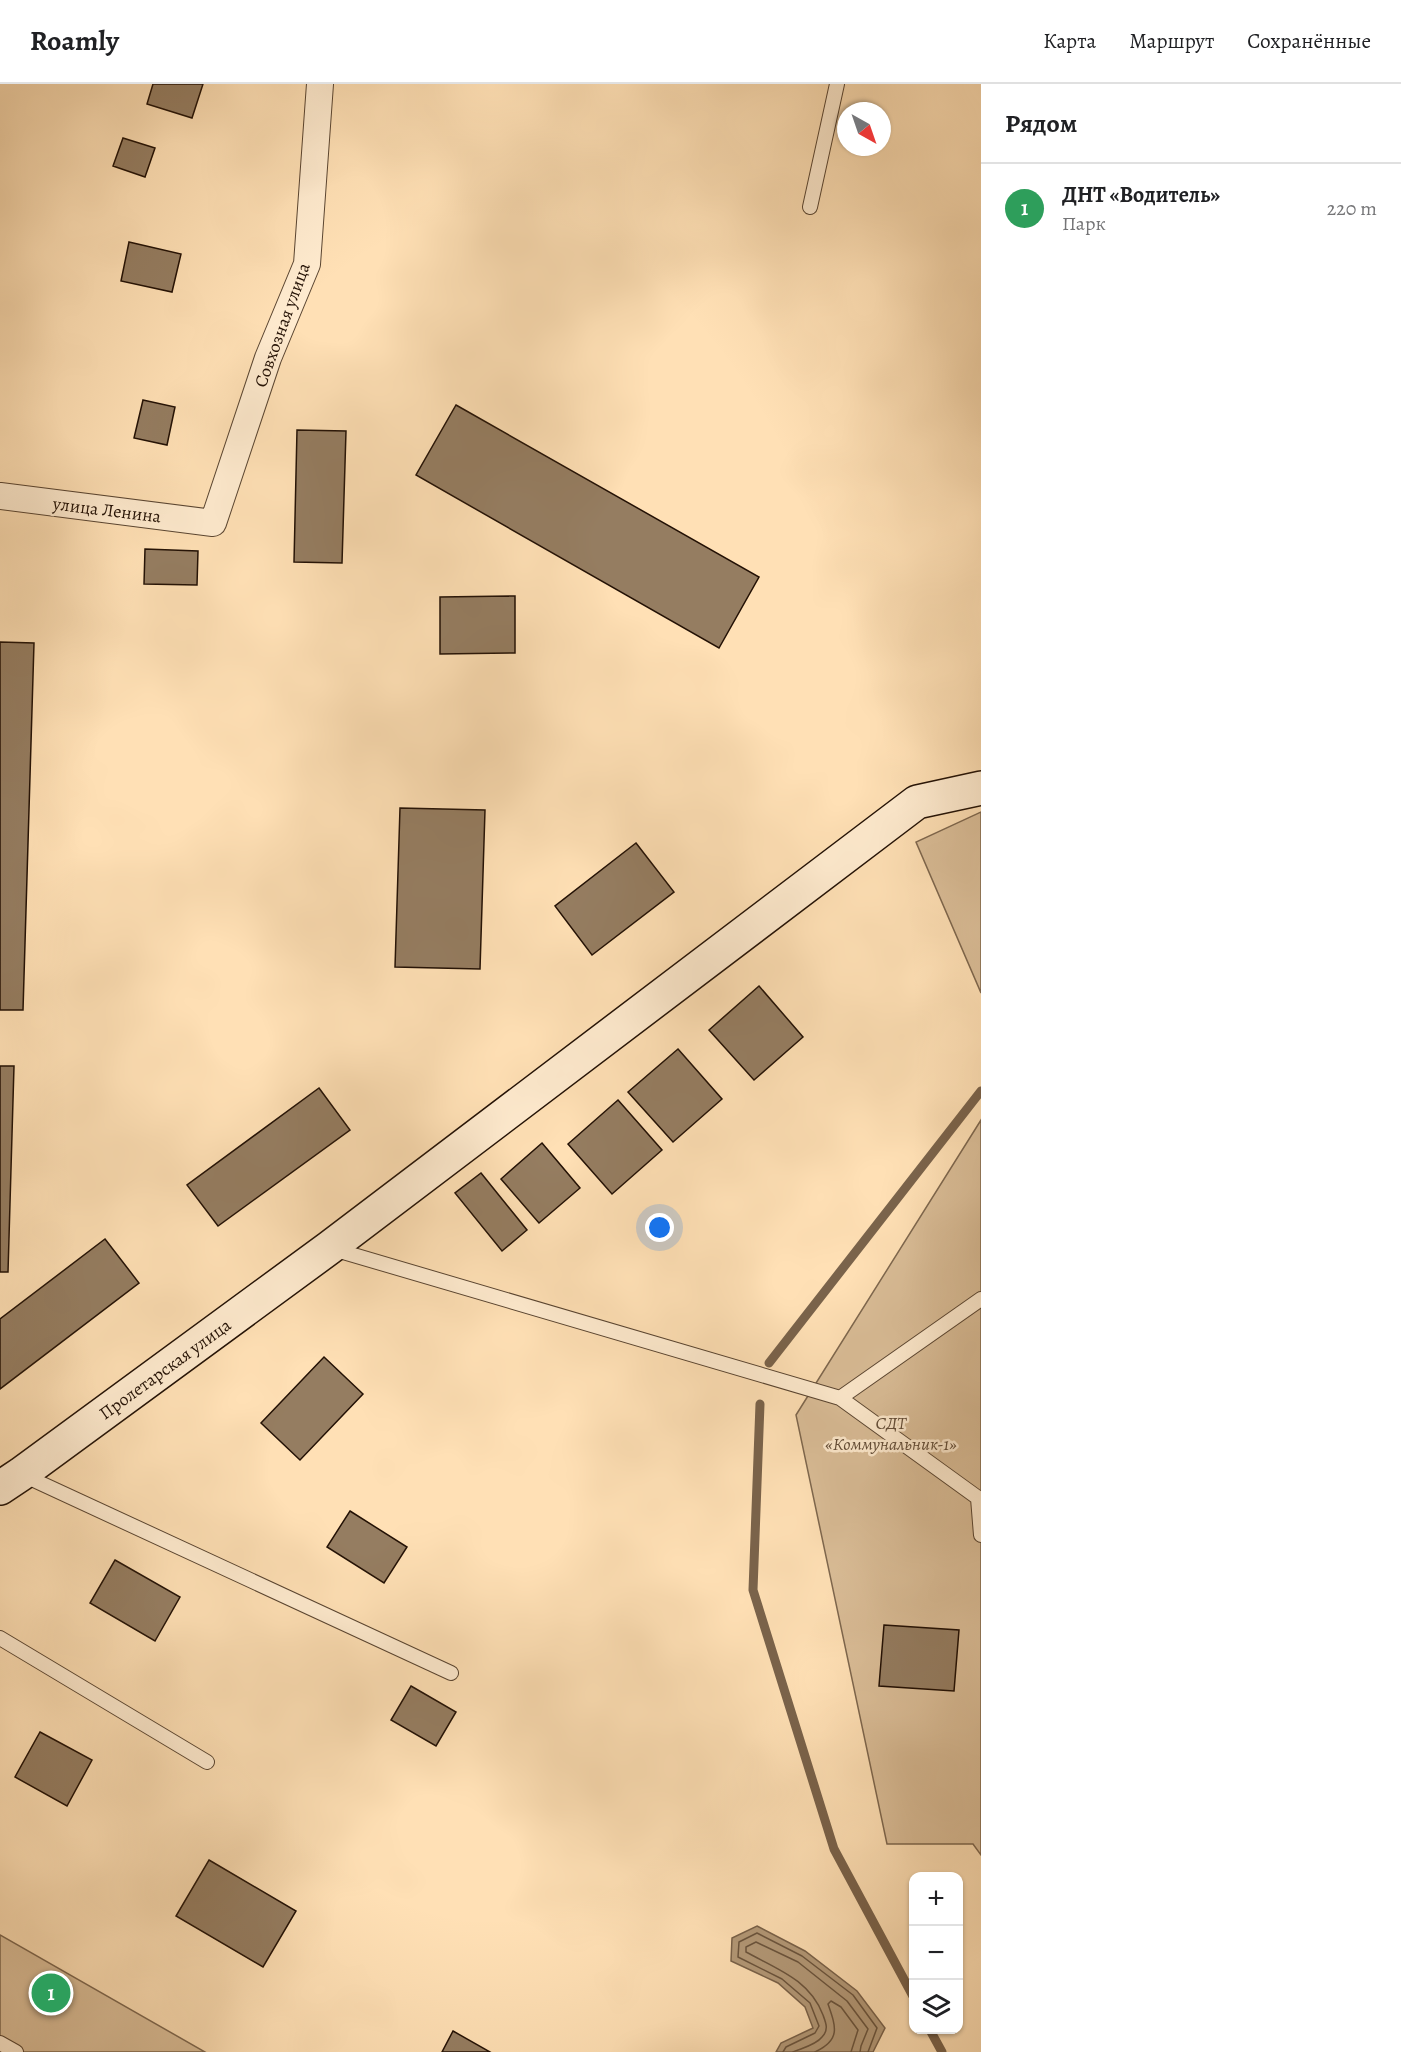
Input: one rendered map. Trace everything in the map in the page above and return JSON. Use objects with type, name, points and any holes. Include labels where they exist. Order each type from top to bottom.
[{"type":"street","name":"Совхозная улица","points":[[213,523],[268,358],[307,264],[320,84]]},
{"type":"street","name":"улица Ленина","points":[[0,496],[213,523]]},
{"type":"street","name":"Пролетарская улица","points":[[11,1481],[330,1248],[917,802],[981,788]]},
{"type":"lane","points":[[810,207],[837,84]]},
{"type":"lane","points":[[330,1248],[840,1398],[980,1499],[981,1535]]},
{"type":"lane","points":[[840,1398],[981,1299]]},
{"type":"lane","points":[[11,1481],[452,1673]]},
{"type":"lane","points":[[0,1638],[207,1762]]},
{"type":"lane","points":[[0,2043],[16,2052]]},
{"type":"green space","points":[[981,812],[981,993],[916,842]]},
{"type":"green space","name":"СДТ «Коммунальник-1»","points":[[981,1120],[981,1855],[973,1844],[887,1844],[796,1415]]},
{"type":"green space","points":[[0,1935],[205,2052],[0,2052]]},
{"type":"water","points":[[757,1926],[805,1951],[857,1991],[885,2028],[873,2052],[776,2052],[781,2043],[813,2028],[805,2007],[778,1983],[731,1961],[732,1938]]},
{"type":"building","points":[[153,84],[203,84],[192,118],[147,104]]},
{"type":"building","points":[[123,138],[155,148],[145,177],[113,166]]},
{"type":"building","points":[[129,242],[181,254],[172,292],[121,281]]},
{"type":"building","points":[[143,400],[175,407],[167,445],[134,438]]},
{"type":"building","points":[[456,405],[759,577],[719,648],[416,475]]},
{"type":"building","points":[[297,430],[346,431],[342,563],[294,562]]},
{"type":"building","points":[[145,549],[198,551],[197,585],[144,584]]},
{"type":"building","points":[[515,596],[515,653],[440,654],[440,597]]},
{"type":"building","points":[[0,642],[34,643],[23,1010],[0,1010]]},
{"type":"building","points":[[400,808],[485,810],[480,969],[395,967]]},
{"type":"building","points":[[636,843],[674,892],[592,955],[555,906]]},
{"type":"building","points":[[759,986],[803,1037],[754,1080],[709,1030]]},
{"type":"building","points":[[678,1049],[722,1099],[673,1142],[628,1092]]},
{"type":"building","points":[[0,1066],[14,1066],[8,1272],[0,1272]]},
{"type":"building","points":[[319,1088],[350,1130],[218,1226],[187,1185]]},
{"type":"building","points":[[618,1100],[662,1150],[612,1194],[568,1144]]},
{"type":"building","points":[[542,1143],[580,1188],[539,1223],[501,1179]]},
{"type":"building","points":[[481,1173],[527,1230],[502,1251],[455,1193]]},
{"type":"building","points":[[105,1239],[139,1283],[0,1389],[0,1319]]},
{"type":"building","points":[[324,1357],[363,1394],[300,1460],[261,1423]]},
{"type":"building","points":[[350,1511],[407,1547],[384,1583],[327,1547]]},
{"type":"building","points":[[115,1560],[180,1597],[155,1641],[90,1603]]},
{"type":"building","points":[[884,1625],[959,1630],[954,1691],[879,1686]]},
{"type":"building","points":[[411,1686],[456,1712],[436,1746],[391,1720]]},
{"type":"building","points":[[40,1732],[92,1760],[67,1806],[15,1777]]},
{"type":"building","points":[[209,1860],[296,1911],[263,1967],[176,1916]]},
{"type":"building","points":[[453,2031],[490,2052],[442,2052]]},
{"type":"waterway","points":[[769,1363],[981,1091]]},
{"type":"waterway","points":[[760,1404],[753,1590],[834,1849],[909,1989]]},
{"type":"waterway","points":[[932,2034],[942,2052]]},
{"type":"place","name":"ДНТ «Водитель»","points":[[51,1993]]}]
